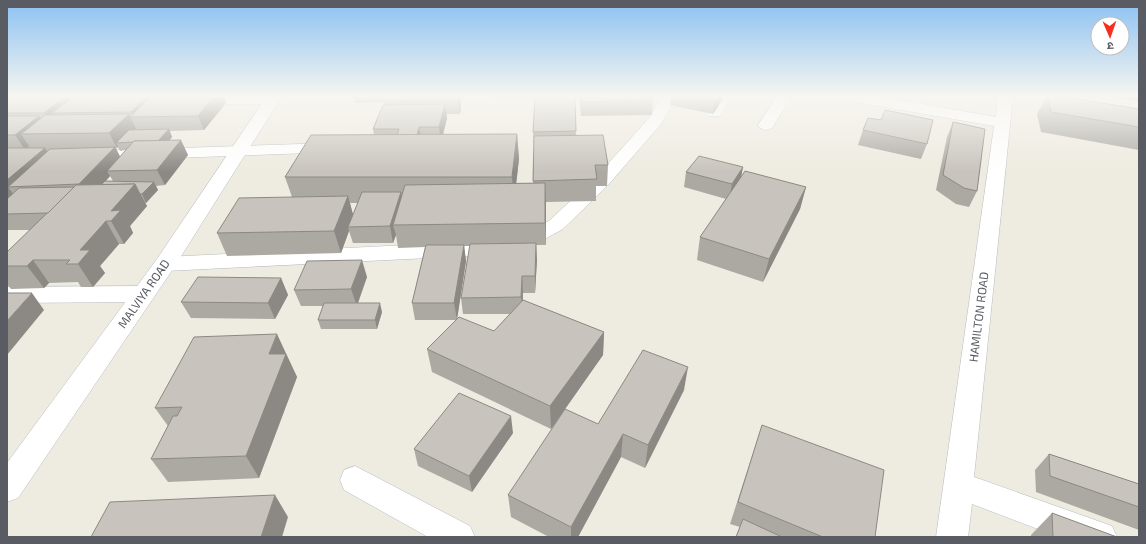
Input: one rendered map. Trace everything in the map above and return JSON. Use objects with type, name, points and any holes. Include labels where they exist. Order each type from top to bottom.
[{"type":"street","name":"MALVIYA ROAD","points":[[7,488],[165,264],[257,121]]},
{"type":"street","points":[[165,264],[490,248],[523,242],[556,225],[603,180],[655,121]]},
{"type":"street","points":[[766,125],[768,121]]},
{"type":"street","points":[[994,121],[1003,123]]},
{"type":"street","name":"HAMILTON ROAD","points":[[952,537],[1003,123]]},
{"type":"street","points":[[71,156],[346,148]]},
{"type":"street","points":[[7,295],[144,294]]},
{"type":"street","points":[[355,480],[458,537]]},
{"type":"street","points":[[958,485],[1101,537]]},
{"type":"building","points":[[7,121],[32,121],[15,135],[7,135]]},
{"type":"building","points":[[37,121],[121,121],[109,133],[21,134]]},
{"type":"building","points":[[376,121],[440,121],[439,127],[419,127],[417,135],[397,135],[399,129],[373,129]]},
{"type":"building","points":[[534,121],[576,121],[576,131],[533,132]]},
{"type":"building","points":[[867,121],[933,121],[927,144],[863,130]]},
{"type":"building","points":[[1106,121],[1139,121],[1139,127]]},
{"type":"building","points":[[953,122],[985,129],[977,191],[964,188],[943,175]]},
{"type":"building","points":[[169,129],[158,141],[116,143],[129,130]]},
{"type":"building","points":[[517,134],[512,177],[285,177],[311,135]]},
{"type":"building","points":[[603,135],[608,165],[595,165],[597,179],[533,181],[534,136]]},
{"type":"building","points":[[181,140],[157,170],[107,171],[134,141]]},
{"type":"building","points":[[115,147],[79,184],[8,187],[50,149]]},
{"type":"building","points":[[7,148],[45,148],[7,180]]},
{"type":"building","points":[[699,156],[743,167],[732,184],[686,172]]},
{"type":"building","points":[[745,171],[806,187],[769,259],[700,237]]},
{"type":"building","points":[[105,181],[154,182],[142,194],[140,194],[135,184],[101,185]]},
{"type":"building","points":[[545,183],[545,223],[393,225],[405,185]]},
{"type":"building","points":[[135,184],[111,211],[121,210],[111,221],[106,221],[80,250],[90,250],[78,264],[66,264],[70,260],[33,260],[27,266],[7,266],[7,252],[76,185]]},
{"type":"building","points":[[74,187],[48,213],[7,214],[7,199],[19,188]]},
{"type":"building","points":[[362,192],[401,192],[390,226],[348,227]]},
{"type":"building","points":[[348,196],[334,231],[217,233],[239,198]]},
{"type":"building","points":[[536,243],[535,276],[522,276],[521,297],[461,298],[470,244]]},
{"type":"building","points":[[426,245],[464,245],[454,303],[412,303]]},
{"type":"building","points":[[362,260],[351,289],[294,290],[307,261]]},
{"type":"building","points":[[198,277],[281,278],[268,303],[181,302]]},
{"type":"building","points":[[7,293],[32,293],[7,321]]},
{"type":"building","points":[[523,300],[604,332],[550,406],[427,349],[459,317],[494,331]]},
{"type":"building","points":[[324,303],[380,303],[375,320],[318,320]]},
{"type":"building","points":[[277,334],[269,354],[286,354],[246,456],[151,459],[173,416],[177,416],[182,407],[155,408],[194,337]]},
{"type":"building","points":[[643,350],[688,367],[648,445],[623,434],[571,527],[508,495],[565,409],[598,424]]},
{"type":"building","points":[[459,393],[511,416],[469,476],[414,449]]},
{"type":"building","points":[[762,425],[884,470],[875,537],[823,537],[738,502]]},
{"type":"building","points":[[1049,454],[1139,484],[1139,507],[1050,476]]},
{"type":"building","points":[[275,495],[261,537],[91,537],[110,502]]},
{"type":"building","points":[[1052,513],[1117,537],[1053,537]]},
{"type":"building","points":[[743,519],[782,537],[736,537]]}]
